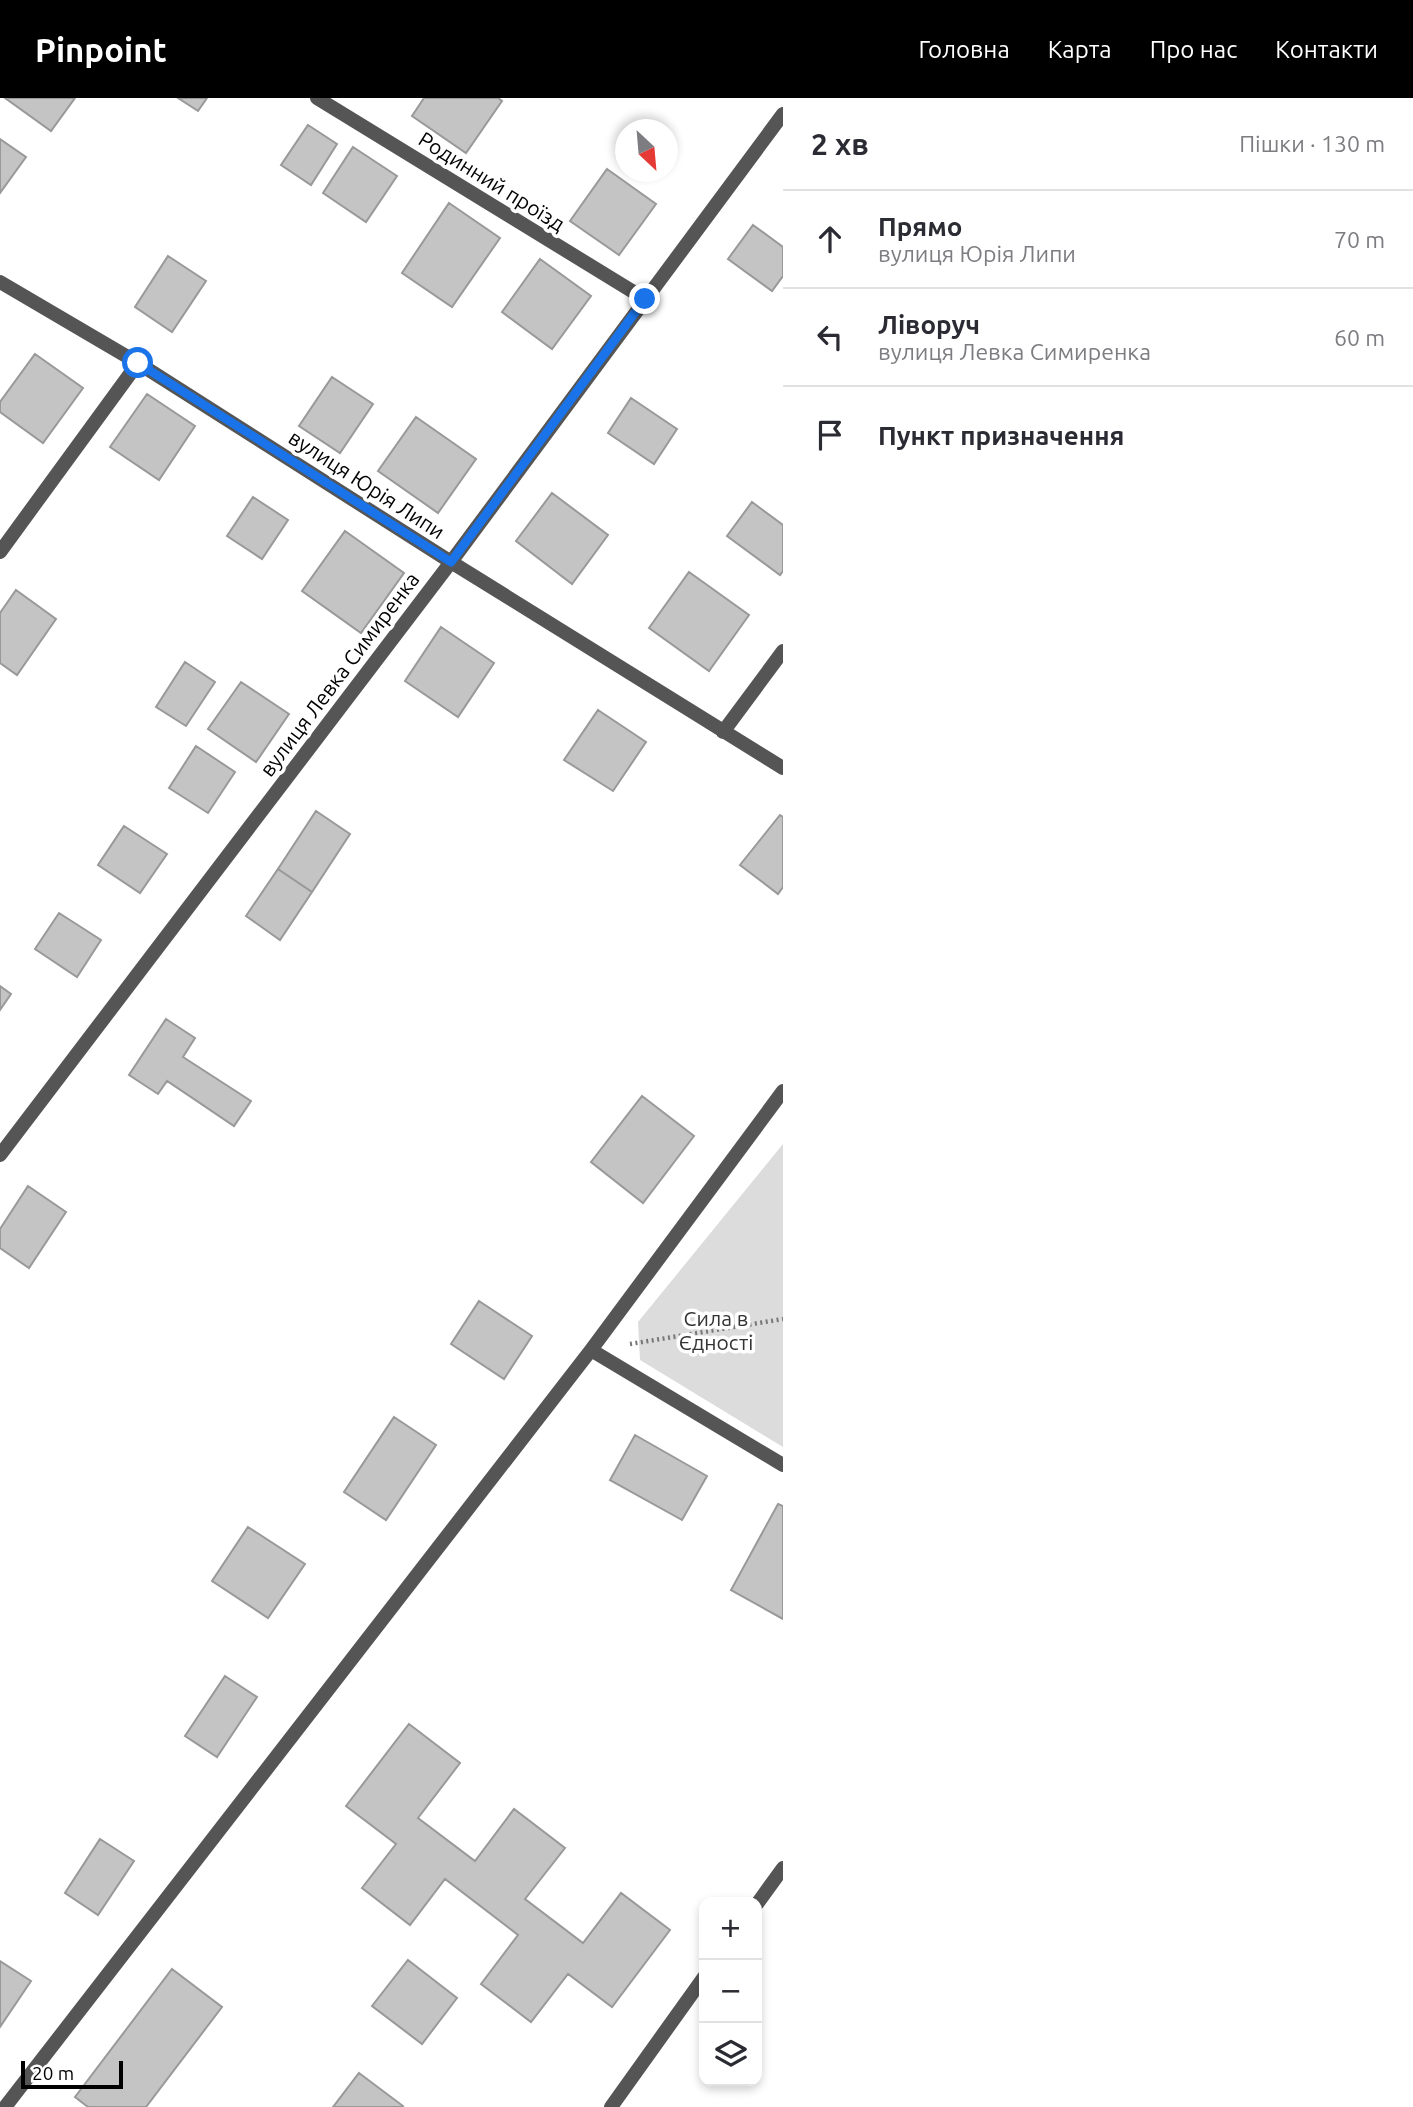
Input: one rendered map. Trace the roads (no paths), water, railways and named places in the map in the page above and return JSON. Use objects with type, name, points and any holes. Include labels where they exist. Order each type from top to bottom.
[{"type":"street","name":"Родинний проїзд","points":[[317,98],[645,299]]},
{"type":"street","name":"вулиця Левка Симиренка","points":[[0,1154],[451,562],[783,114]]},
{"type":"street","name":"вулиця Юрія Липи","points":[[0,282],[138,363],[783,768]]},
{"type":"street","points":[[0,552],[138,363]]},
{"type":"street","points":[[723,732],[783,651]]},
{"type":"street","points":[[5,2107],[591,1350],[783,1091]]},
{"type":"street","points":[[591,1350],[783,1465]]},
{"type":"street","points":[[762,1898],[783,1868]]},
{"type":"street","points":[[611,2107],[699,1985]]},
{"type":"park label","name":"Сила в Єдності","points":[[716,1330]]}]
